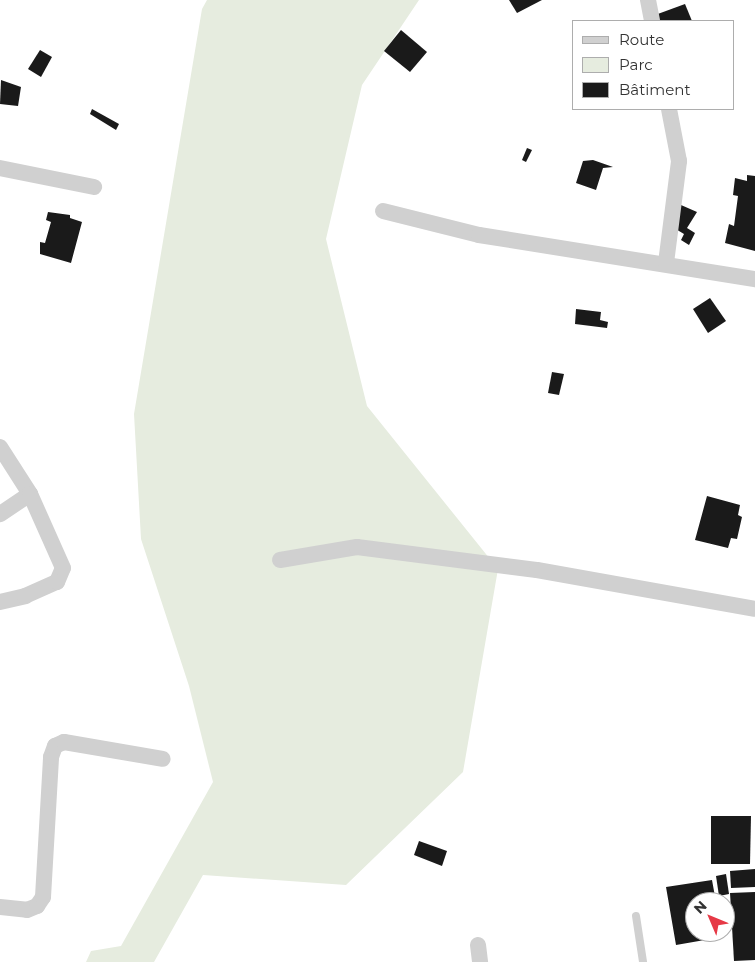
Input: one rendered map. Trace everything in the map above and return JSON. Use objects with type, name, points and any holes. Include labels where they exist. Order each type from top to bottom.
[{"type":"street","points":[[648,0],[652,20]]},
{"type":"street","points":[[666,263],[679,161],[669,110]]},
{"type":"street","points":[[0,168],[94,187]]},
{"type":"street","points":[[383,211],[479,235],[666,263],[755,280]]},
{"type":"street","points":[[0,447],[30,494],[63,568],[57,582],[25,596],[0,602]]},
{"type":"street","points":[[0,514],[30,494]]},
{"type":"street","points":[[280,560],[357,547],[537,570],[755,609]]},
{"type":"street","points":[[0,907],[27,910],[37,906],[43,897],[51,757],[55,746],[64,742],[163,759]]},
{"type":"street","points":[[478,945],[480,962]]},
{"type":"lane","points":[[636,916],[643,962]]},
{"type":"green space","points":[[207,0],[419,0],[362,85],[326,239],[367,406],[498,569],[463,772],[346,885],[203,875],[154,962],[86,962],[91,951],[121,946],[213,782],[189,686],[141,539],[134,414],[202,9]]},
{"type":"building","points":[[509,0],[542,0],[517,13]]},
{"type":"building","points":[[685,4],[692,20],[657,20],[655,15]]},
{"type":"building","points":[[401,30],[427,52],[410,72],[384,51]]},
{"type":"building","points":[[40,50],[52,57],[41,77],[28,69]]},
{"type":"building","points":[[1,80],[21,87],[18,106],[0,104]]},
{"type":"building","points":[[92,109],[119,124],[116,130],[90,114]]},
{"type":"building","points":[[527,148],[532,150],[526,162],[522,160]]},
{"type":"building","points":[[593,160],[613,167],[603,168],[596,190],[576,183],[583,161]]},
{"type":"building","points":[[747,175],[755,176],[755,251],[725,243],[729,224],[734,226],[738,196],[733,195],[735,178],[747,181]]},
{"type":"building","points":[[681,205],[697,212],[687,228],[695,233],[689,245],[681,240],[684,234],[669,225]]},
{"type":"building","points":[[48,212],[70,215],[70,218],[82,222],[71,263],[40,254],[40,242],[45,243],[51,222],[46,220]]},
{"type":"building","points":[[710,298],[726,321],[708,333],[693,309]]},
{"type":"building","points":[[576,309],[601,312],[600,320],[608,322],[607,328],[575,324]]},
{"type":"building","points":[[552,372],[564,374],[559,395],[548,393]]},
{"type":"building","points":[[707,496],[740,505],[738,515],[742,517],[737,539],[731,538],[728,548],[695,540]]},
{"type":"building","points":[[711,816],[751,816],[750,864],[711,864]]},
{"type":"building","points":[[419,841],[447,851],[442,866],[414,855]]},
{"type":"building","points":[[755,869],[755,887],[731,888],[730,871]]},
{"type":"building","points":[[726,874],[729,892],[718,892],[716,876]]},
{"type":"building","points":[[712,880],[714,892],[685,892],[685,942],[693,942],[676,945],[666,887]]},
{"type":"building","points":[[755,892],[755,960],[734,961],[735,893]]}]
